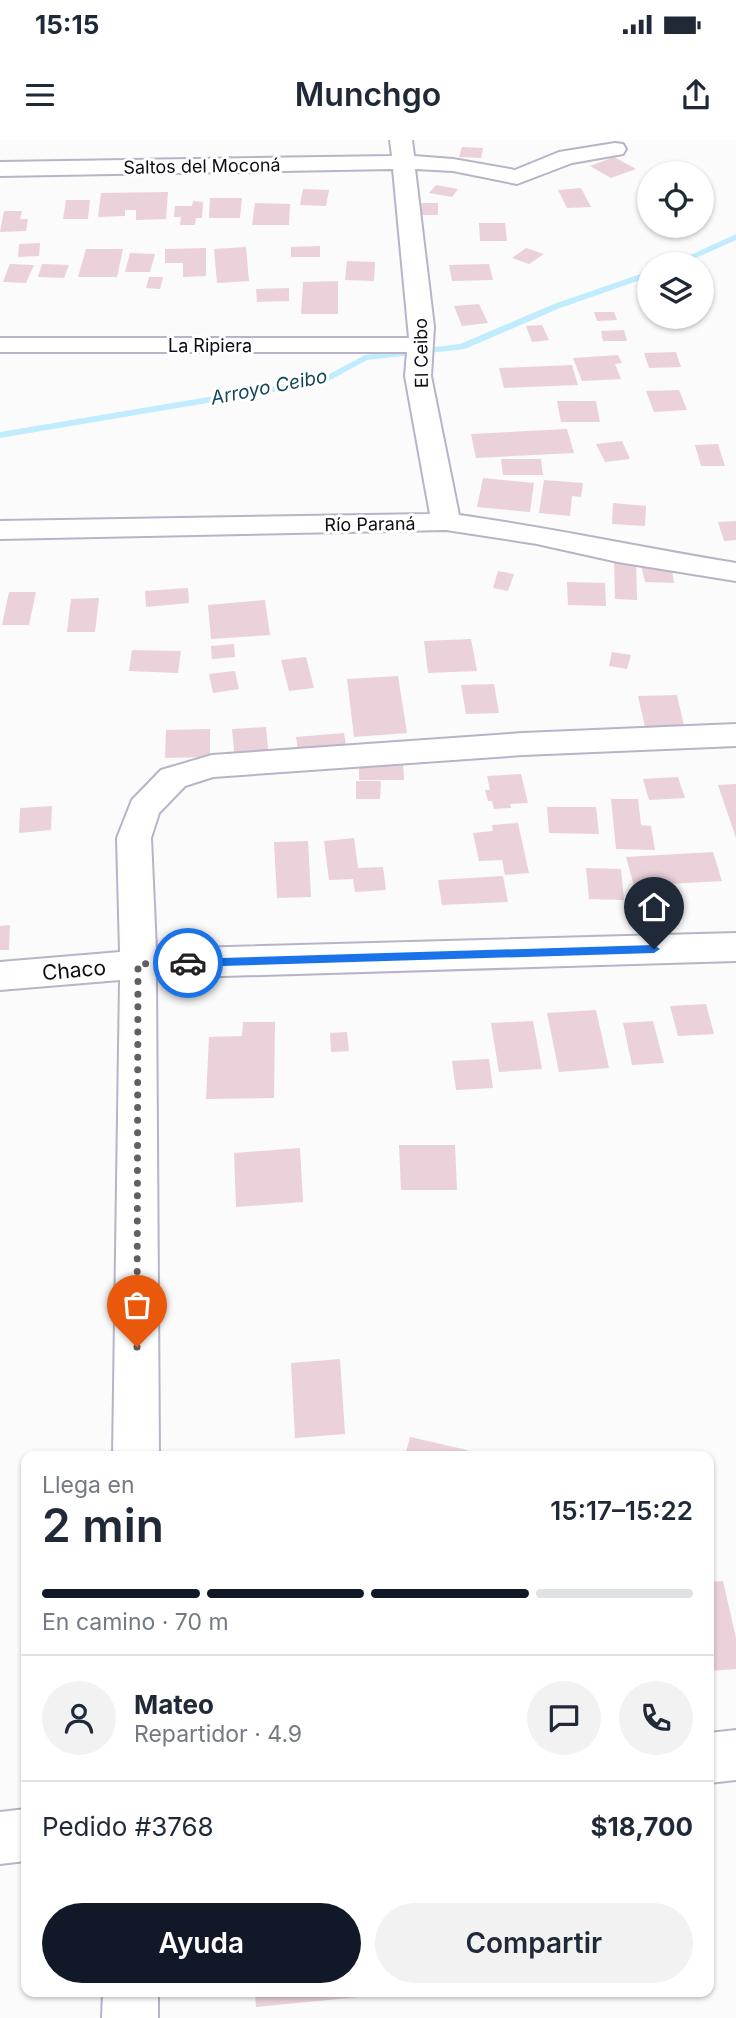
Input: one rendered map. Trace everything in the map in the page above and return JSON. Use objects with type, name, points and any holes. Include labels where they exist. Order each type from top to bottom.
[{"type":"street","name":"Saltos del Moconá","points":[[0,169],[402,151],[453,165],[517,177],[566,157],[615,149]]},
{"type":"street","name":"El Ceibo","points":[[402,151],[421,336],[418,376],[446,523]]},
{"type":"street","name":"La Ripiera","points":[[0,345],[421,336]]},
{"type":"street","name":"Río Paraná","points":[[0,530],[446,523],[537,535],[618,553],[736,572]]},
{"type":"street","points":[[136,1451],[138,964],[134,838],[144,808],[173,778],[212,765],[523,744],[736,735]]},
{"type":"street","name":"Chaco","points":[[0,976],[138,964],[736,947]]},
{"type":"street","points":[[714,1757],[736,1755]]},
{"type":"street","points":[[0,1838],[21,1836]]},
{"type":"street","points":[[130,2018],[131,1997]]},
{"type":"building","points":[[462,147],[483,148],[481,158],[459,157]]},
{"type":"building","points":[[614,157],[636,169],[611,178],[590,166]]},
{"type":"building","points":[[436,185],[458,189],[452,197],[429,193]]},
{"type":"building","points":[[581,188],[591,207],[567,208],[558,190]]},
{"type":"building","points":[[303,189],[329,190],[326,206],[300,205]]},
{"type":"building","points":[[168,192],[166,219],[136,220],[136,210],[125,210],[125,216],[98,217],[101,193]]},
{"type":"building","points":[[210,198],[242,198],[240,218],[209,218]]},
{"type":"building","points":[[66,200],[90,200],[88,219],[63,219]]},
{"type":"building","points":[[193,201],[203,202],[202,218],[196,218],[195,225],[180,225],[181,217],[174,217],[175,206],[192,206]]},
{"type":"building","points":[[255,203],[290,204],[289,225],[252,225]]},
{"type":"building","points":[[420,203],[438,203],[438,215],[421,215]]},
{"type":"building","points":[[4,211],[22,211],[20,219],[28,219],[26,231],[0,232]]},
{"type":"building","points":[[479,223],[505,223],[507,241],[480,241]]},
{"type":"building","points":[[40,243],[39,256],[18,257],[19,244]]},
{"type":"building","points":[[320,246],[320,257],[291,257],[291,247]]},
{"type":"building","points":[[246,247],[249,281],[217,283],[214,249]]},
{"type":"building","points":[[206,248],[206,276],[183,277],[183,263],[165,263],[165,249]]},
{"type":"building","points":[[526,248],[544,254],[529,264],[512,258]]},
{"type":"building","points":[[86,249],[123,249],[117,277],[78,277]]},
{"type":"building","points":[[130,253],[155,254],[150,272],[125,272]]},
{"type":"building","points":[[347,261],[375,262],[374,281],[345,280]]},
{"type":"building","points":[[10,264],[34,265],[26,283],[3,282]]},
{"type":"building","points":[[42,264],[69,265],[64,278],[38,277]]},
{"type":"building","points":[[489,264],[493,280],[452,281],[449,265]]},
{"type":"building","points":[[149,277],[163,277],[160,289],[146,288]]},
{"type":"building","points":[[338,281],[338,314],[301,314],[303,282]]},
{"type":"building","points":[[289,288],[289,301],[257,302],[256,289]]},
{"type":"building","points":[[479,304],[488,323],[462,326],[454,306]]},
{"type":"building","points":[[594,312],[614,312],[617,320],[597,321]]},
{"type":"building","points":[[542,325],[549,340],[532,342],[526,326]]},
{"type":"building","points":[[624,330],[627,341],[603,341],[601,331]]},
{"type":"building","points":[[676,352],[681,367],[649,368],[644,353]]},
{"type":"building","points":[[618,355],[622,363],[615,364],[621,379],[582,381],[573,358]]},
{"type":"building","points":[[572,365],[578,385],[504,388],[499,368]]},
{"type":"building","points":[[679,390],[687,410],[654,412],[646,391]]},
{"type":"building","points":[[557,401],[596,401],[600,422],[561,422]]},
{"type":"building","points":[[567,429],[574,453],[476,458],[471,434]]},
{"type":"building","points":[[622,441],[630,459],[605,462],[596,444]]},
{"type":"building","points":[[718,444],[725,466],[701,466],[695,445]]},
{"type":"building","points":[[501,459],[541,459],[543,475],[503,475]]},
{"type":"building","points":[[483,478],[534,483],[530,512],[477,507]]},
{"type":"building","points":[[544,480],[583,483],[581,497],[572,496],[570,516],[539,513]]},
{"type":"building","points":[[613,503],[646,506],[645,526],[612,524]]},
{"type":"building","points":[[736,521],[736,540],[724,541],[718,522]]},
{"type":"building","points":[[614,561],[636,562],[637,600],[615,599]]},
{"type":"building","points":[[641,565],[671,565],[674,583],[645,582]]},
{"type":"building","points":[[498,571],[514,574],[508,591],[493,588]]},
{"type":"building","points":[[567,582],[605,583],[606,606],[568,605]]},
{"type":"building","points":[[188,588],[189,603],[146,607],[145,591]]},
{"type":"building","points":[[9,592],[36,592],[29,625],[2,625]]},
{"type":"building","points":[[99,598],[95,632],[67,632],[71,599]]},
{"type":"building","points":[[265,600],[270,635],[211,639],[208,605]]},
{"type":"building","points":[[471,639],[477,671],[428,673],[424,641]]},
{"type":"building","points":[[234,644],[235,657],[212,659],[211,646]]},
{"type":"building","points":[[132,650],[181,651],[178,673],[129,671]]},
{"type":"building","points":[[612,652],[631,655],[627,669],[609,666]]},
{"type":"building","points":[[306,657],[314,688],[289,691],[281,660]]},
{"type":"building","points":[[235,671],[239,689],[213,693],[209,674]]},
{"type":"building","points":[[398,676],[407,733],[354,737],[347,679]]},
{"type":"building","points":[[494,684],[499,713],[466,714],[461,685]]},
{"type":"building","points":[[677,695],[685,730],[646,731],[638,696]]},
{"type":"building","points":[[266,727],[269,759],[235,761],[232,729]]},
{"type":"building","points":[[210,729],[210,757],[165,758],[166,730]]},
{"type":"building","points":[[344,733],[347,751],[299,756],[296,737]]},
{"type":"building","points":[[359,763],[403,763],[404,780],[359,780]]},
{"type":"building","points":[[521,774],[528,803],[510,804],[511,808],[494,809],[485,790],[490,790],[487,776]]},
{"type":"building","points":[[678,777],[685,798],[649,800],[643,779]]},
{"type":"building","points":[[356,781],[381,781],[380,799],[356,799]]},
{"type":"building","points":[[736,784],[736,838],[718,785]]},
{"type":"building","points":[[611,799],[638,799],[641,825],[651,826],[655,850],[616,849]]},
{"type":"building","points":[[52,806],[51,830],[19,833],[20,808]]},
{"type":"building","points":[[547,807],[596,807],[599,834],[549,833]]},
{"type":"building","points":[[518,823],[529,873],[505,875],[502,860],[479,861],[473,833],[493,831],[492,825]]},
{"type":"building","points":[[354,838],[358,868],[383,867],[386,890],[355,892],[353,879],[329,880],[324,841]]},
{"type":"building","points":[[308,841],[311,897],[277,898],[274,842]]},
{"type":"building","points":[[713,852],[722,881],[634,886],[626,857]]},
{"type":"building","points":[[586,868],[621,869],[624,900],[589,899]]},
{"type":"building","points":[[503,876],[508,902],[442,905],[438,880]]},
{"type":"building","points":[[10,925],[9,950],[0,950],[0,926]]},
{"type":"building","points":[[706,1004],[714,1034],[678,1036],[670,1006]]},
{"type":"building","points":[[596,1010],[609,1068],[559,1072],[547,1013]]},
{"type":"building","points":[[533,1021],[542,1069],[499,1072],[491,1023]]},
{"type":"building","points":[[653,1021],[664,1063],[632,1065],[623,1023]]},
{"type":"building","points":[[243,1022],[275,1022],[274,1098],[206,1099],[209,1037],[242,1036]]},
{"type":"building","points":[[347,1032],[349,1051],[331,1052],[330,1033]]},
{"type":"building","points":[[489,1059],[493,1088],[456,1090],[452,1061]]},
{"type":"building","points":[[399,1145],[455,1145],[457,1190],[401,1190]]},
{"type":"building","points":[[300,1148],[303,1202],[236,1207],[234,1153]]},
{"type":"building","points":[[340,1359],[345,1434],[295,1438],[291,1363]]},
{"type":"building","points":[[410,1437],[467,1450],[467,1451],[406,1451]]},
{"type":"building","points":[[723,1581],[736,1638],[736,1669],[714,1671],[714,1582]]},
{"type":"building","points":[[255,1997],[359,1997],[256,2007]]},
{"type":"waterway","name":"Arroyo Ceibo","points":[[702,252],[736,237]]},
{"type":"waterway","name":"Arroyo Ceibo","points":[[0,435],[325,380],[365,358],[462,347],[557,306],[637,278]]},
{"type":"way so far","points":[[137,1347],[138,964],[188,963]]},
{"type":"route","points":[[188,963],[654,949]]}]
